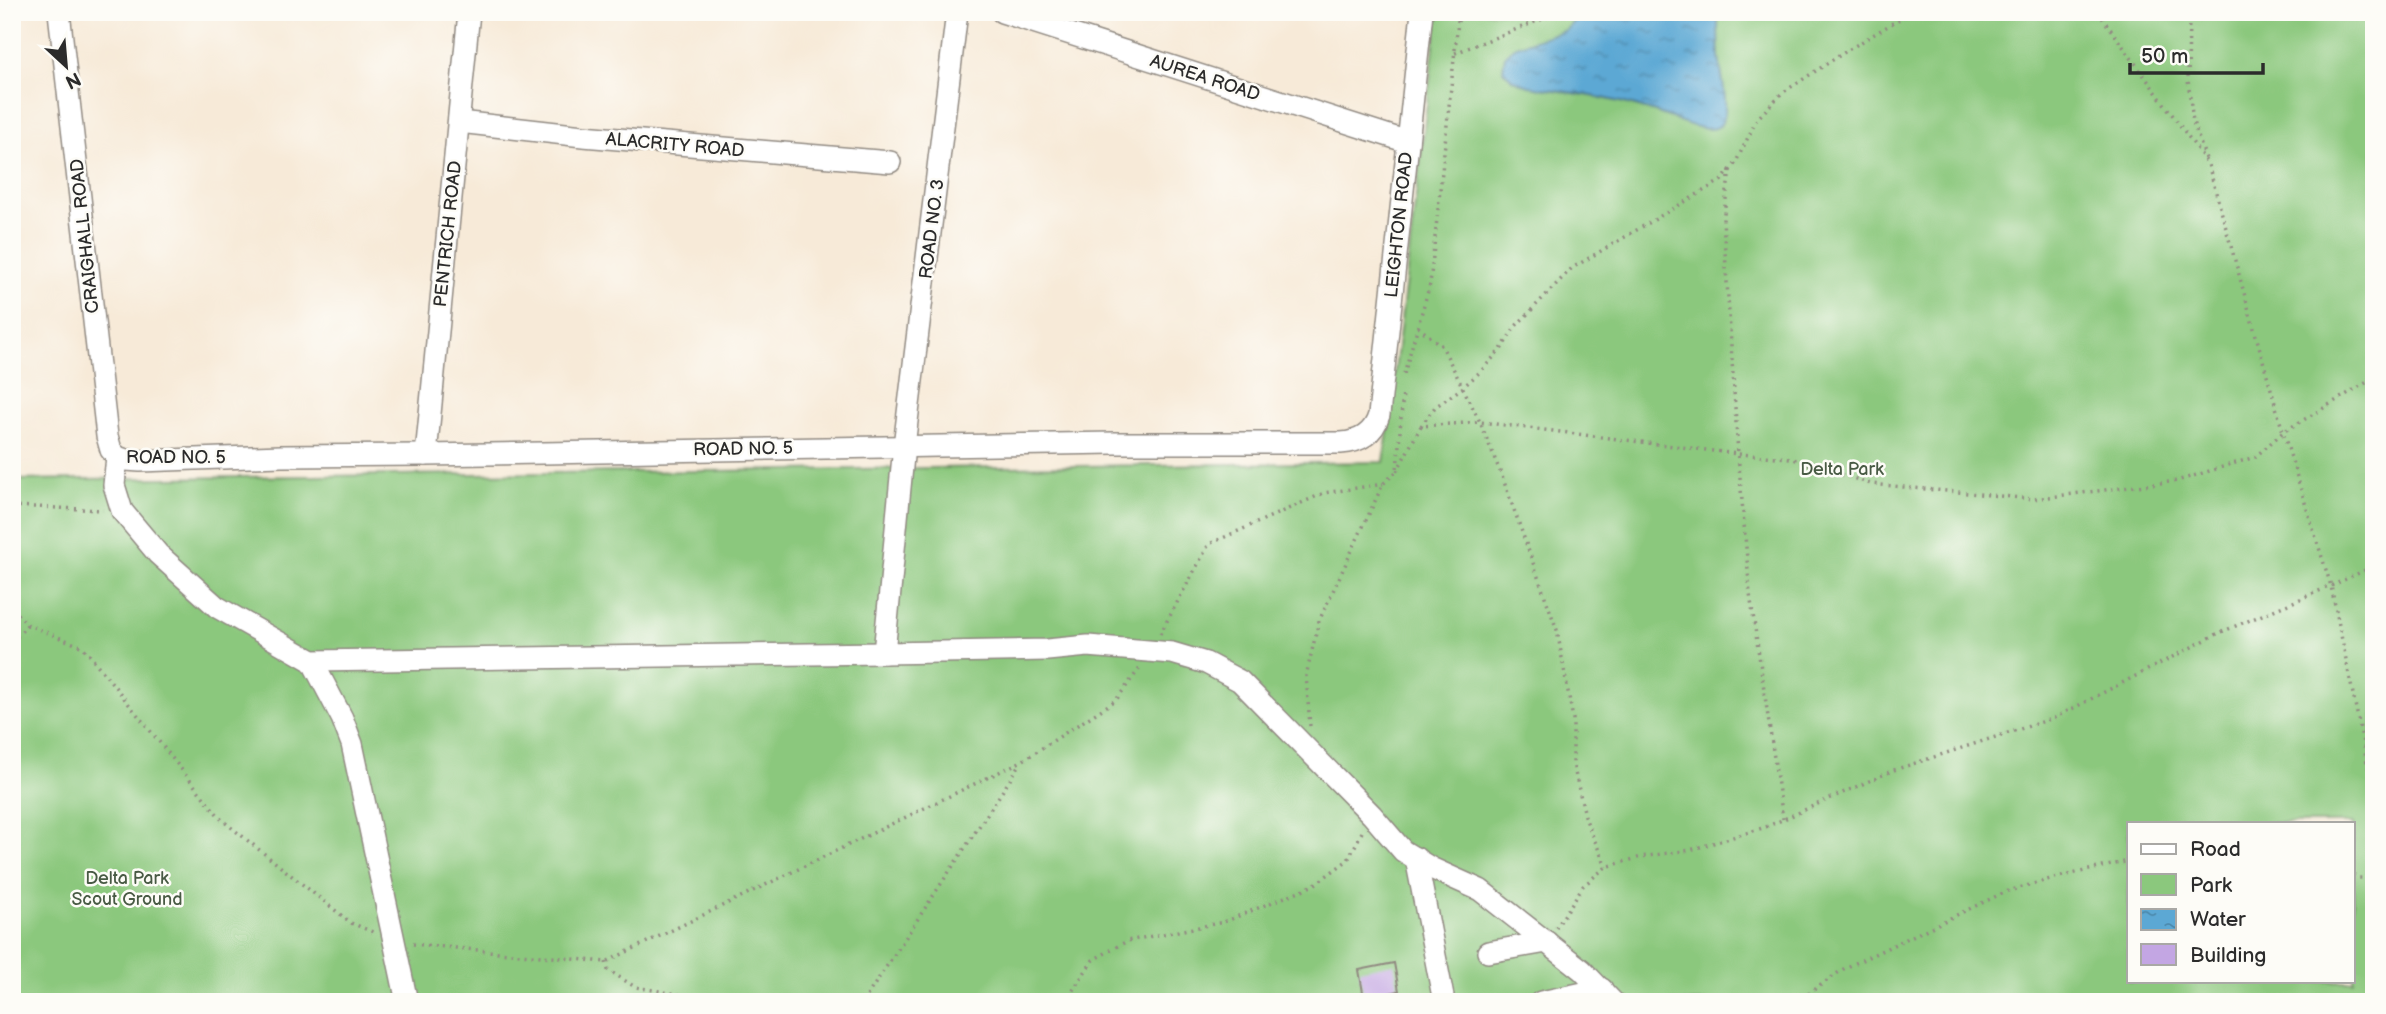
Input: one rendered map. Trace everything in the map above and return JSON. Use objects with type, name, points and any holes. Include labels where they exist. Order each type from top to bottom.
[{"type":"street","name":"CRAIGHALL ROAD","points":[[58,12],[107,436],[111,450],[117,457]]},
{"type":"street","name":"PENTRICH ROAD","points":[[426,455],[469,12]]},
{"type":"street","name":"ROAD NO. 3","points":[[884,653],[904,446],[957,12]]},
{"type":"street","name":"AUREA ROAD","points":[[1002,12],[1408,142]]},
{"type":"street","name":"LEIGHTON ROAD","points":[[1368,435],[1377,424],[1381,404],[1422,12]]},
{"type":"street","name":"ALACRITY ROAD","points":[[459,122],[583,136],[890,162]]},
{"type":"street","name":"ROAD NO. 5","points":[[117,457],[140,461],[281,456],[904,446],[1349,443],[1368,435]]},
{"type":"street","points":[[117,457],[114,485],[122,511],[158,554],[216,607],[312,661],[1047,650],[1087,646],[1172,653],[1206,663],[1240,681],[1372,815],[1403,851],[1480,890],[1547,942],[1607,995]]},
{"type":"street","points":[[312,661],[342,718],[352,744],[407,1002]]},
{"type":"street","points":[[1416,858],[1444,1002]]},
{"type":"street","points":[[1488,953],[1547,942]]},
{"type":"street","points":[[1541,1002],[1607,995]]},
{"type":"path","points":[[1455,53],[1561,12]]},
{"type":"path","points":[[1397,471],[1421,426],[1435,407],[1462,388],[1502,348],[1515,327],[1572,268],[1722,180],[1757,119],[1782,93],[1912,12]]},
{"type":"path","points":[[2098,12],[2208,164]]},
{"type":"path","points":[[2189,12],[2188,80],[2193,122],[2208,164],[2283,432],[2331,586],[2374,797]]},
{"type":"path","points":[[1730,170],[1723,219],[1738,454],[1750,594],[1783,819]]},
{"type":"path","points":[[1418,327],[1442,346],[1480,422],[1557,630],[1573,719],[1573,764],[1586,820],[1606,867]]},
{"type":"path","points":[[1421,426],[1480,422],[1790,458],[1871,484],[2033,499],[2177,481],[2255,457],[2283,432],[2374,378]]},
{"type":"path","points":[[12,609],[28,625],[83,647],[222,820],[351,923],[394,942],[606,962],[1022,761],[1116,700],[1152,651],[1168,615],[1209,544],[1324,493],[1383,484]]},
{"type":"path","points":[[12,506],[122,511]]},
{"type":"path","points":[[1547,942],[1583,886],[1606,867],[1641,857],[1690,850],[1766,827],[1894,770],[2054,718],[2219,633],[2374,566]]},
{"type":"path","points":[[12,642],[28,625]]},
{"type":"path","points":[[863,1002],[1022,761]]},
{"type":"path","points":[[1065,1002],[1093,960],[1127,941],[1224,922],[1314,885],[1348,860],[1372,815]]},
{"type":"path","points":[[1797,1002],[1845,968],[2005,892],[2127,861]]},
{"type":"path","points":[[2354,876],[2374,878]]},
{"type":"path","points":[[606,962],[608,970],[635,987],[726,1002]]},
{"type":"green space","name":"Delta Park","points":[[1438,12],[2374,12],[2374,1002],[12,1002],[12,480],[1384,462]]},
{"type":"water","points":[[1582,12],[1718,12],[1719,55],[1725,100],[1721,124],[1717,128],[1703,128],[1615,101],[1529,86],[1513,80],[1503,70],[1505,55],[1516,46],[1566,30]]},
{"type":"building","points":[[1394,963],[1399,991],[1364,998],[1359,970]]},
{"type":"park label","name":"Delta Park Scout Ground","points":[[127,888]]}]
